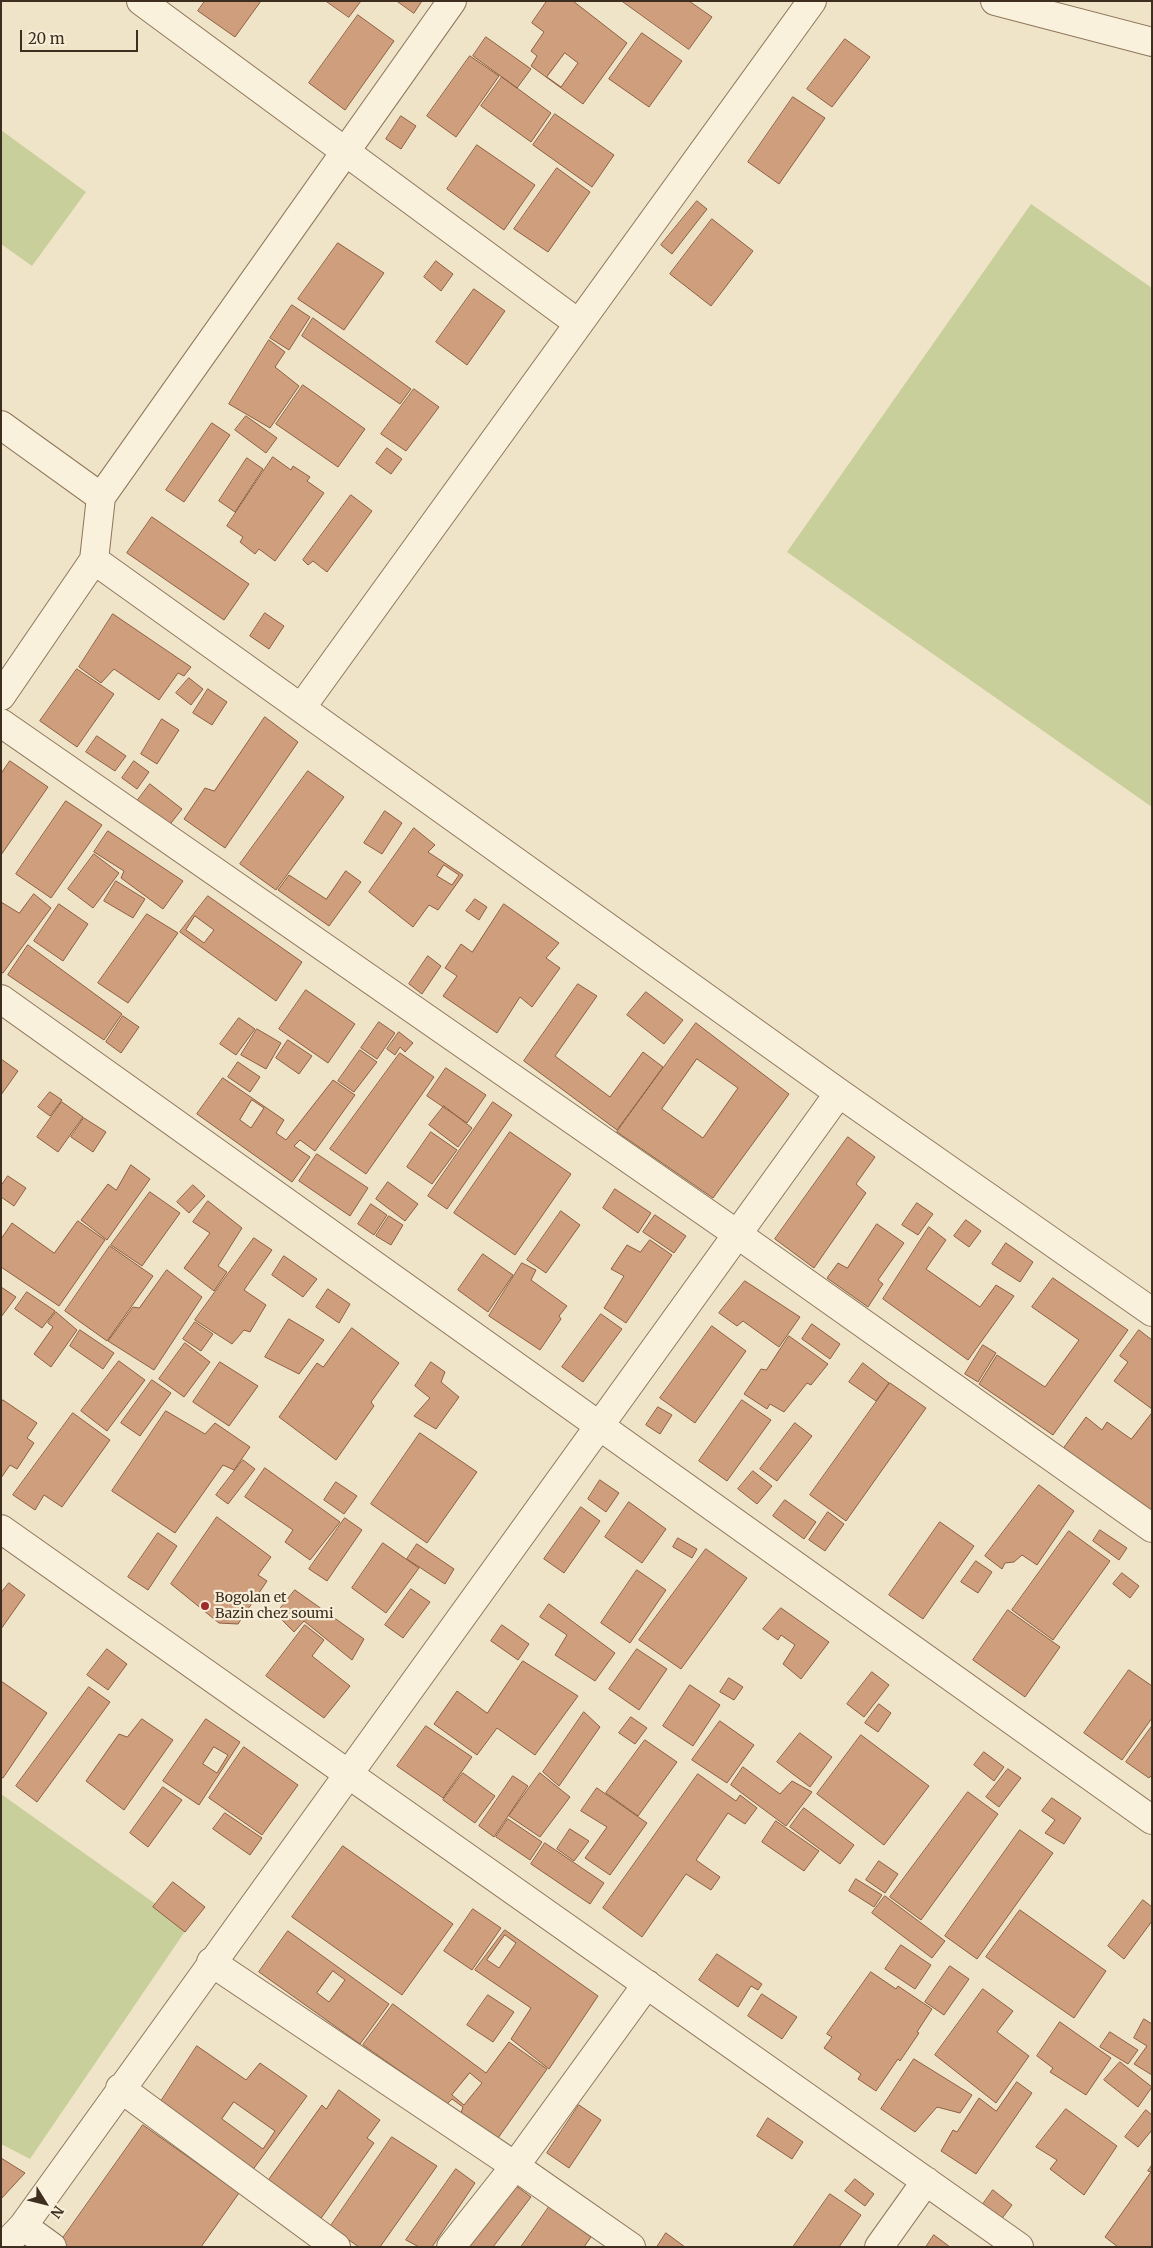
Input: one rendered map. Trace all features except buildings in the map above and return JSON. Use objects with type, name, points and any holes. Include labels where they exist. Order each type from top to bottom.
[{"type":"street","points":[[141,1],[578,323]]},
{"type":"street","points":[[1,696],[94,560],[100,497],[452,1]]},
{"type":"street","points":[[301,708],[812,1]]},
{"type":"street","points":[[995,1],[1152,42]]},
{"type":"street","points":[[1,425],[100,497]]},
{"type":"street","points":[[94,560],[839,1093],[1152,1312]]},
{"type":"street","points":[[1,723],[737,1234],[1152,1528]]},
{"type":"street","points":[[1,999],[1152,1820]]},
{"type":"street","points":[[3,2247],[23,2226],[120,2088],[839,1093]]},
{"type":"street","points":[[1,1529],[1019,2247]]},
{"type":"street","points":[[211,1962],[515,2166],[631,2247]]},
{"type":"street","points":[[451,2247],[515,2166],[647,1984]]},
{"type":"street","points":[[120,2088],[336,2247]]},
{"type":"street","points":[[879,2247],[926,2181]]},
{"type":"street","points":[[23,2226],[52,2247]]},
{"type":"green space","points":[[1,130],[86,192],[32,266],[1,244]]},
{"type":"green space","points":[[1031,204],[1152,288],[1152,807],[787,552]]},
{"type":"green space","points":[[1,1794],[188,1927],[30,2159],[1,2144]]},
{"type":"place","name":"Bogolan et Bazin chez soumi","points":[[205,1606]]}]
